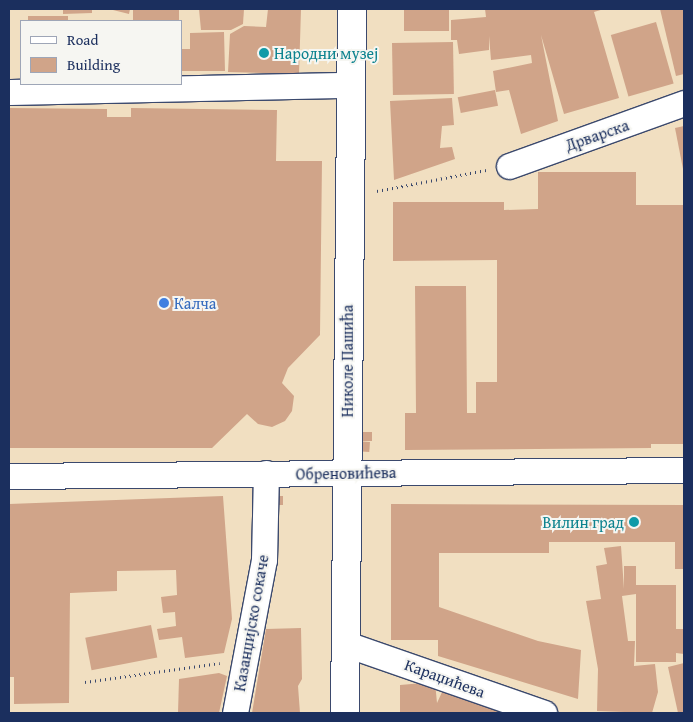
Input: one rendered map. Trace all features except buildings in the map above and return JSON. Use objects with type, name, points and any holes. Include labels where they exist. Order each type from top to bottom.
[{"type":"street","name":"Николе Пашића","points":[[344,713],[348,196],[352,9]]},
{"type":"street","points":[[9,92],[351,85]]},
{"type":"street","name":"Дрварска","points":[[509,166],[684,103]]},
{"type":"street","name":"Обреновићева","points":[[9,476],[684,470]]},
{"type":"street","name":"Казанџијско сокаче","points":[[235,713],[264,560],[266,473]]},
{"type":"street","name":"Караџићева","points":[[346,644],[544,713]]},
{"type":"path","points":[[348,196],[509,166]]},
{"type":"path","points":[[84,682],[246,659]]},
{"type":"place","name":"Народни музеј","points":[[264,53]]},
{"type":"place","name":"Калча","points":[[164,303]]},
{"type":"place","name":"Вилин град","points":[[634,522]]}]
